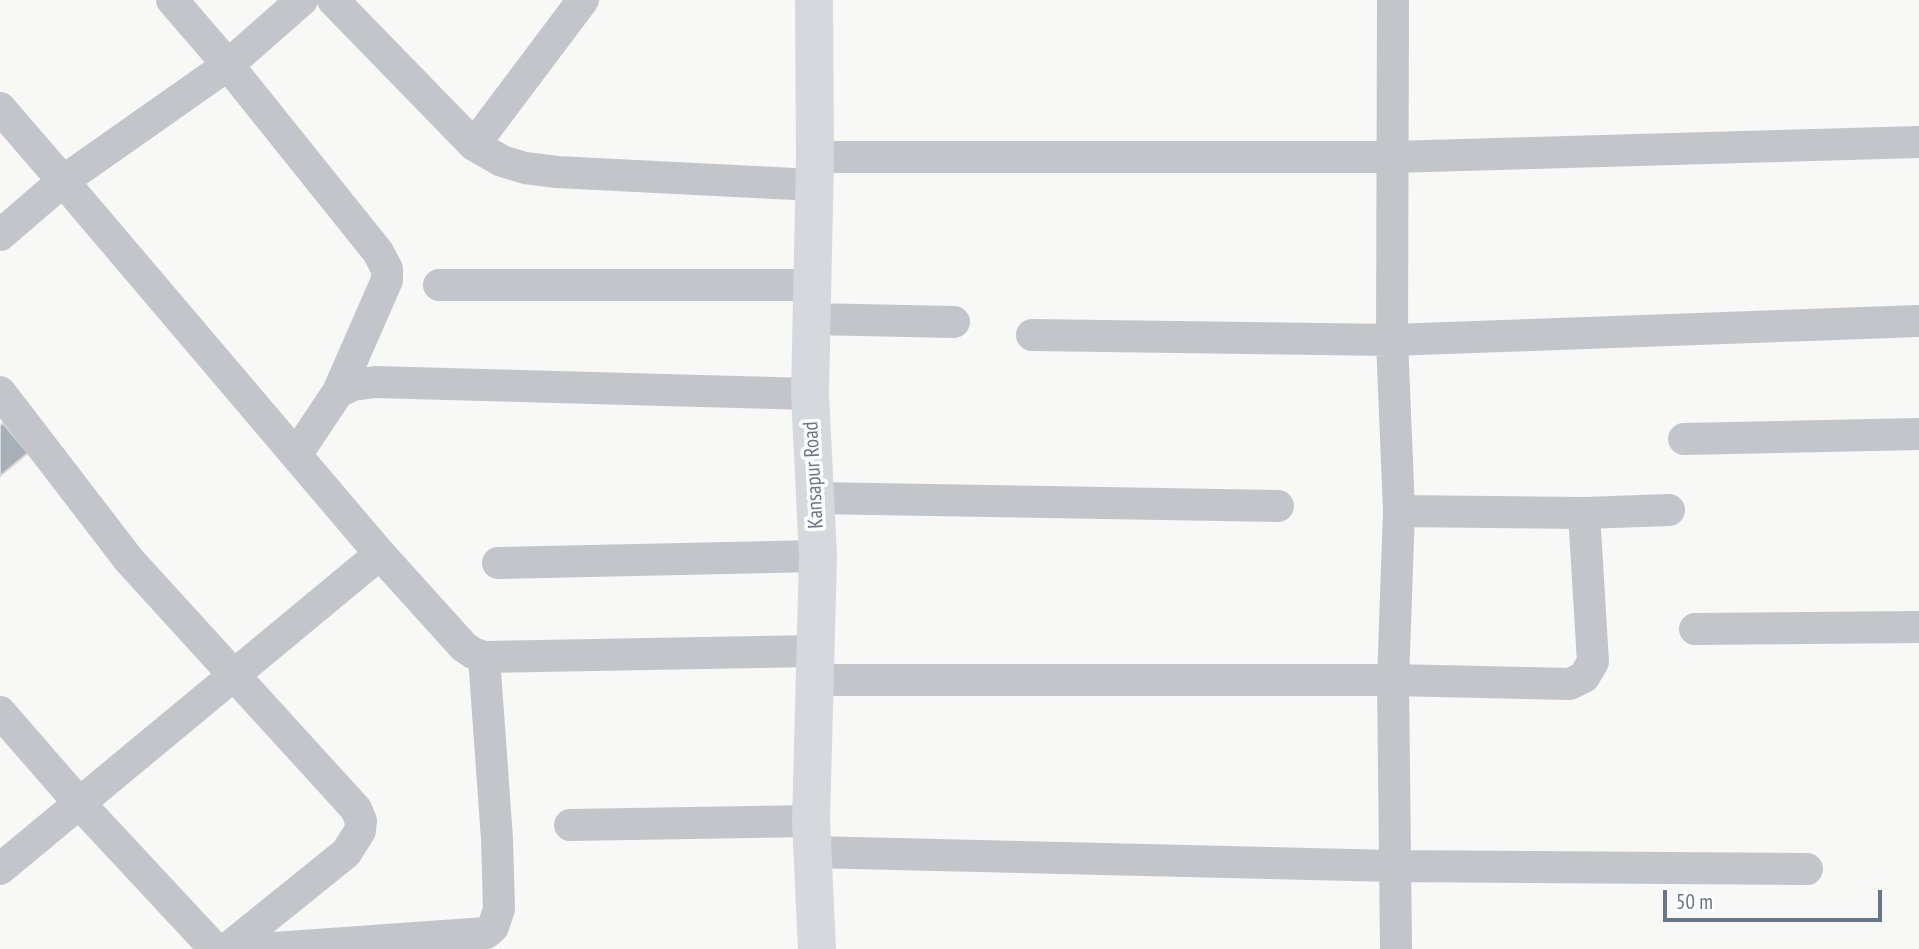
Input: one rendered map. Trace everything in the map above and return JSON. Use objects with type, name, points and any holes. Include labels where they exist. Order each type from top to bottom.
[{"type":"street","points":[[172,0],[228,65],[378,252],[387,269],[387,280],[338,393],[296,455]]},
{"type":"street","points":[[0,235],[63,181],[228,65],[302,0]]},
{"type":"street","points":[[333,0],[474,145],[485,153],[525,168],[814,171],[1919,142]]},
{"type":"street","points":[[474,145],[583,0]]},
{"type":"street","name":"Kansapur Road","points":[[814,0],[810,394],[818,556],[812,836],[817,949]]},
{"type":"street","points":[[1393,0],[1392,340],[1399,511],[1393,680],[1396,949]]},
{"type":"street","points":[[0,108],[380,554],[464,647],[484,657],[1570,684],[1584,677],[1593,662],[1584,513]]},
{"type":"street","points":[[439,285],[810,302],[954,322]]},
{"type":"street","points":[[1032,335],[1392,340],[1919,321]]},
{"type":"street","points":[[338,393],[353,385],[414,381],[810,394]]},
{"type":"street","points":[[0,392],[129,560],[356,809],[361,821],[355,842],[346,853],[227,949]]},
{"type":"street","points":[[1684,439],[1919,434]]},
{"type":"street","points":[[815,498],[1278,506]]},
{"type":"street","points":[[1399,511],[1584,513],[1669,510]]},
{"type":"street","points":[[0,869],[380,554]]},
{"type":"street","points":[[498,563],[818,556]]},
{"type":"street","points":[[1695,629],[1919,627]]},
{"type":"street","points":[[261,949],[486,933],[493,928],[499,909],[498,858],[484,657]]},
{"type":"street","points":[[0,712],[80,804],[215,949]]},
{"type":"street","points":[[570,825],[1393,866],[1807,869]]},
{"type":"building","points":[[3,423],[28,453],[0,476],[0,426]]}]
